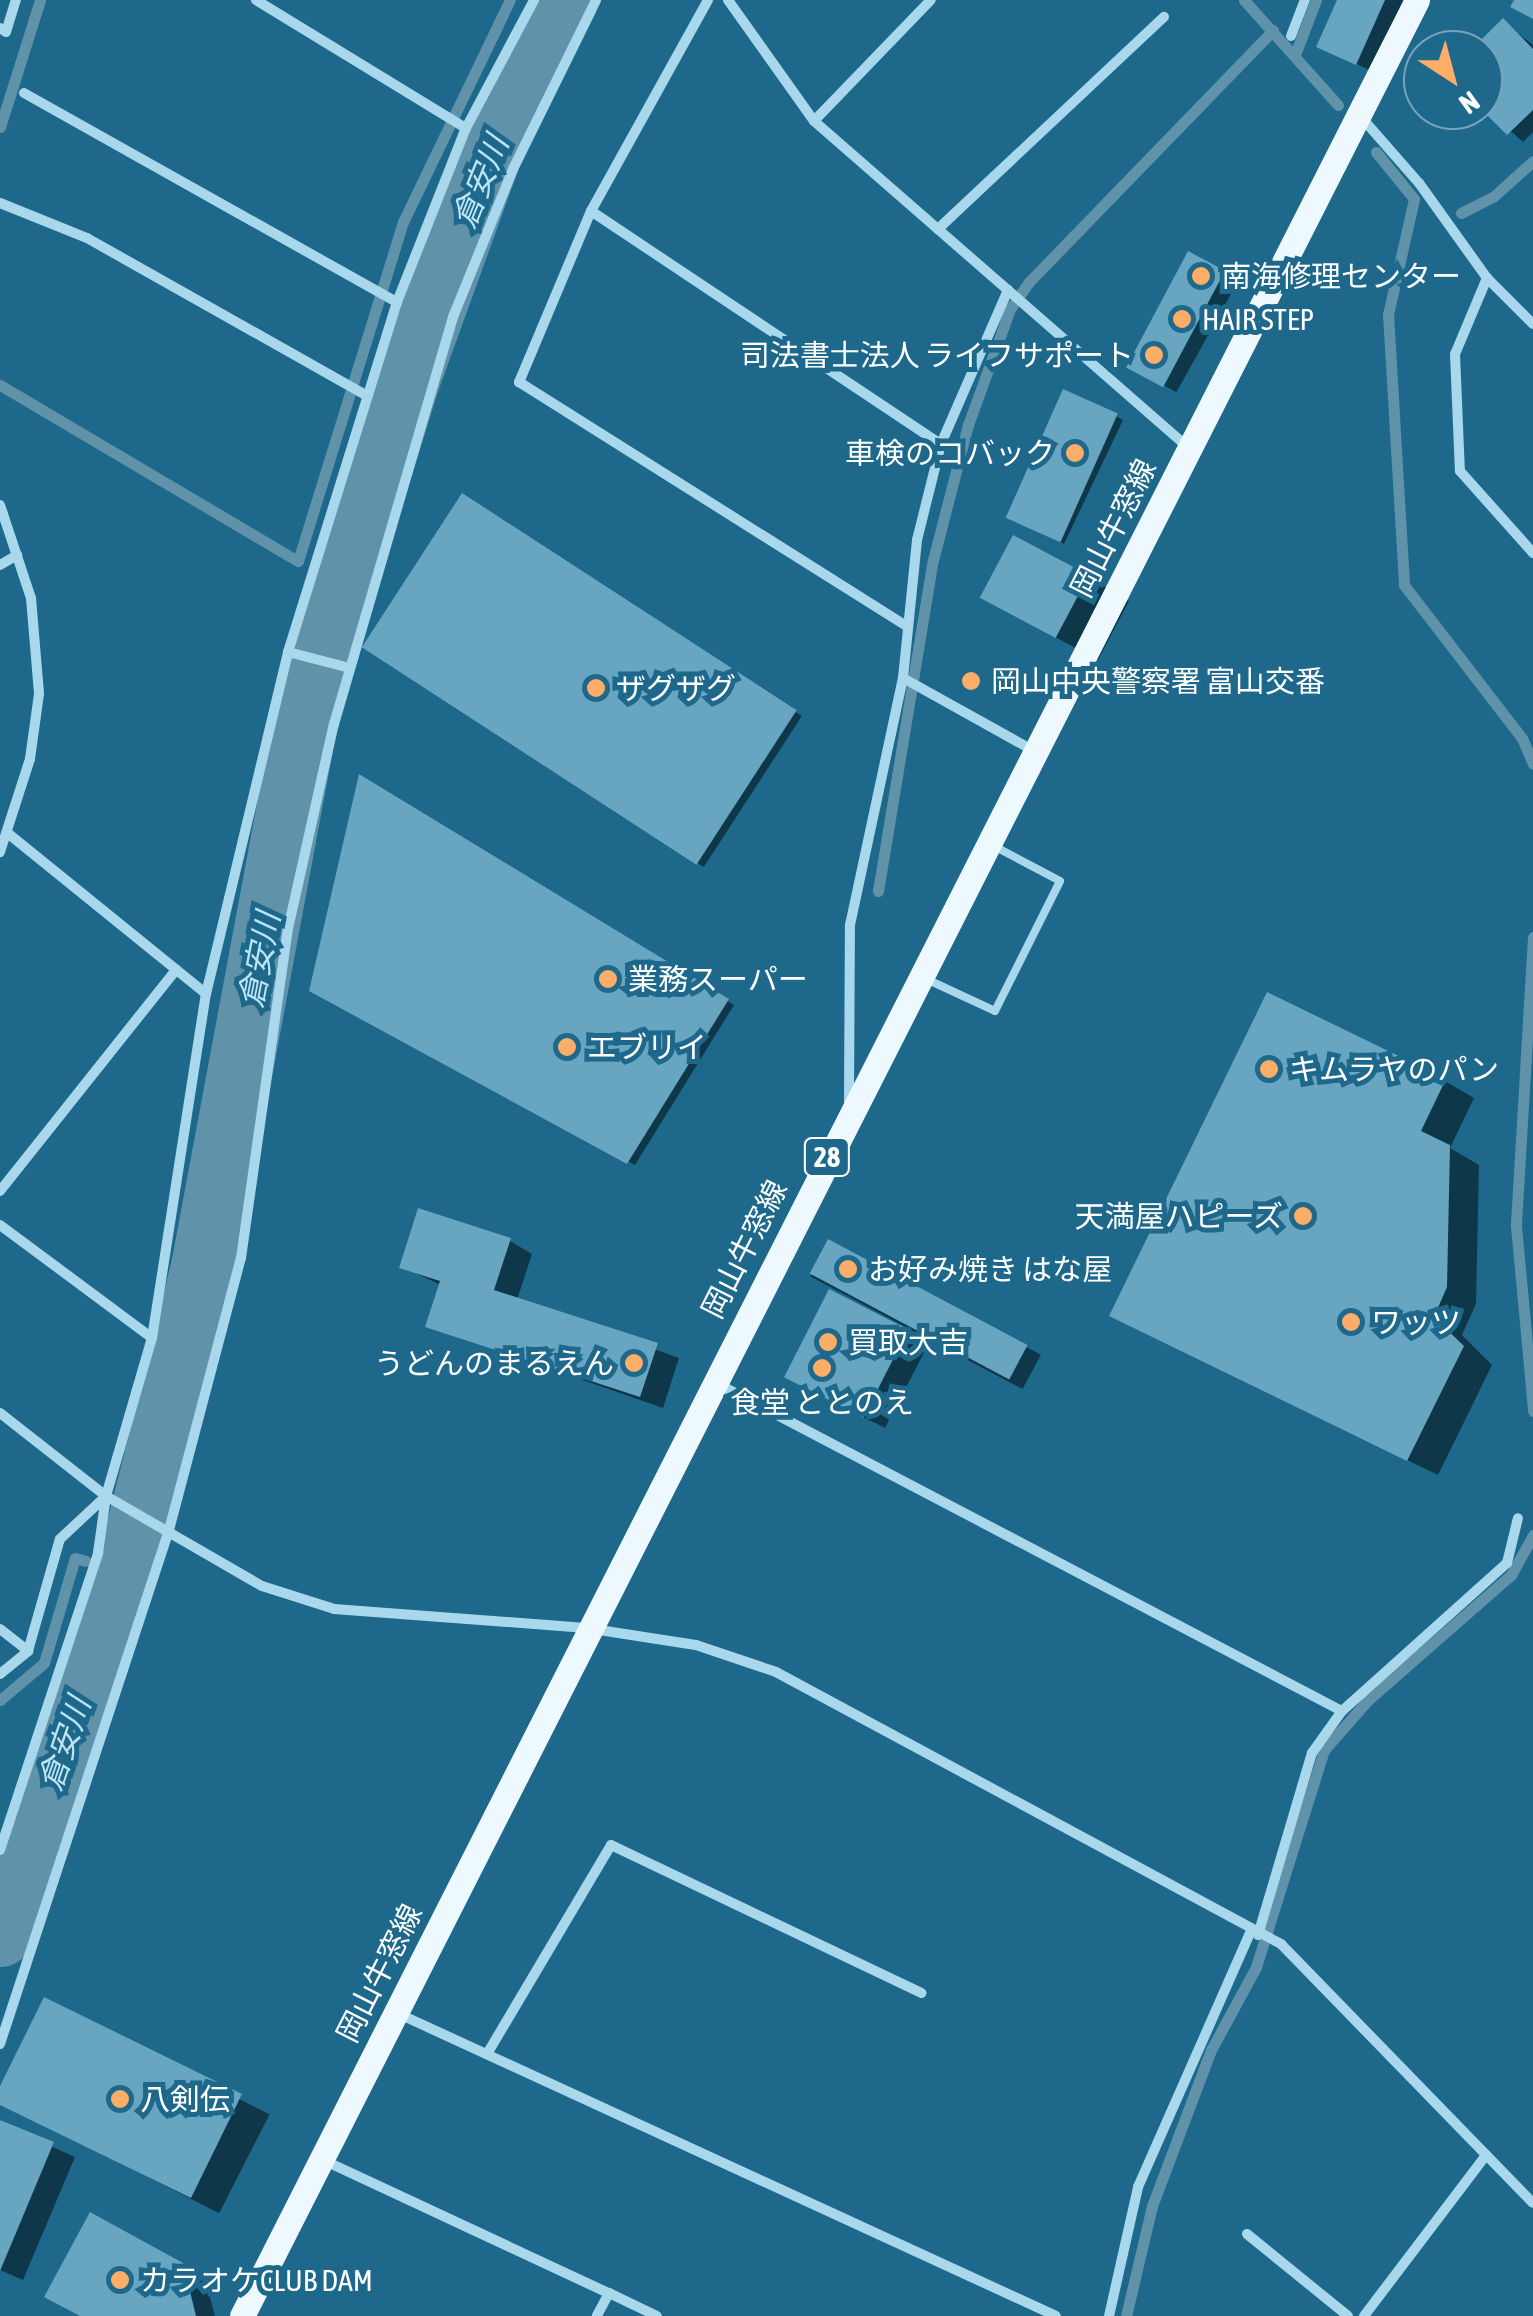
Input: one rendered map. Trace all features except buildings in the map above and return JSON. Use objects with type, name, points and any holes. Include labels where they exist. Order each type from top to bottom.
[{"type":"main road","name":"岡山牛窓線","points":[[242,2316],[586,1628],[1417,0]]},
{"type":"street","points":[[0,28],[6,32],[16,0]]},
{"type":"street","points":[[256,0],[455,121]]},
{"type":"street","points":[[0,1850],[98,1553],[106,1496],[152,1338],[206,994],[288,652],[455,121],[534,0]]},
{"type":"street","points":[[0,2044],[170,1530],[241,1258],[288,929],[345,667],[453,317],[514,169],[596,0]]},
{"type":"street","points":[[708,0],[591,212],[519,382],[908,627]]},
{"type":"street","points":[[728,0],[814,122],[1190,449]]},
{"type":"street","points":[[814,122],[932,0]]},
{"type":"street","points":[[1291,36],[1305,0]]},
{"type":"street","points":[[938,229],[1164,17]]},
{"type":"street","points":[[24,92],[397,302]]},
{"type":"street","points":[[1359,115],[1419,183],[1488,278],[1533,324]]},
{"type":"street","points":[[0,203],[87,238],[368,396]]},
{"type":"street","points":[[591,212],[942,444]]},
{"type":"street","points":[[1488,278],[1455,354],[1460,470],[1533,553]]},
{"type":"street","points":[[849,1114],[850,925],[912,682],[908,627],[917,540],[942,444],[1014,296]]},
{"type":"street","points":[[0,505],[31,598],[39,694],[10,835],[0,852]]},
{"type":"street","points":[[0,565],[17,555]]},
{"type":"street","points":[[288,652],[345,667]]},
{"type":"street","points":[[912,682],[1035,752]]},
{"type":"street","points":[[10,835],[206,994]]},
{"type":"street","points":[[0,1191],[176,970]]},
{"type":"street","points":[[0,1225],[152,1338]]},
{"type":"street","points":[[712,1382],[1342,1711]]},
{"type":"street","points":[[0,1414],[106,1496],[262,1586],[334,1609],[586,1628],[696,1645],[776,1672],[1300,1959],[1533,2204]]},
{"type":"street","points":[[0,1674],[28,1651],[60,1539],[106,1496]]},
{"type":"street","points":[[1109,2316],[1138,2186],[1261,1936],[1312,1753],[1342,1711],[1507,1563],[1518,1518]]},
{"type":"street","points":[[0,1629],[28,1651]]},
{"type":"street","points":[[487,2054],[611,1846],[920,1992]]},
{"type":"street","points":[[396,2012],[1056,2316]]},
{"type":"street","points":[[1364,2316],[1486,2154]]},
{"type":"street","points":[[322,2159],[658,2316]]},
{"type":"street","points":[[1247,2234],[1348,2316]]},
{"type":"street","points":[[597,2316],[609,2292]]},
{"type":"lane","points":[[920,976],[995,1011],[1060,881],[988,843]]},
{"type":"waterway","points":[[0,127],[40,0]]},
{"type":"waterway","points":[[0,385],[298,561],[403,222],[510,0]]},
{"type":"waterway","name":"倉安川","points":[[0,1934],[135,1541],[157,1454],[203,1267],[311,688],[407,380],[489,154],[565,0]]},
{"type":"waterway","points":[[1244,0],[1338,105]]},
{"type":"waterway","points":[[1296,52],[1316,0]]},
{"type":"waterway","points":[[878,891],[932,564],[968,425],[1010,309],[1028,283],[1273,30]]},
{"type":"waterway","points":[[1376,152],[1414,199],[1388,314],[1404,585],[1522,738],[1533,764]]},
{"type":"waterway","points":[[1461,213],[1493,197],[1533,161]]},
{"type":"waterway","points":[[1533,937],[1516,1226],[1533,1411]]},
{"type":"waterway","points":[[1126,2316],[1152,2206],[1211,2050],[1256,1967],[1324,1750],[1368,1700],[1511,1575],[1533,1535]]},
{"type":"waterway","points":[[0,1700],[44,1663],[75,1558],[86,1561]]},
{"type":"waterway","points":[[105,1567],[123,1573]]},
{"type":"place","name":"南海修理センター","points":[[1201,276]]},
{"type":"place","name":"HAIR STEP","points":[[1182,319]]},
{"type":"place","name":"司法書士法人 ライフサポート","points":[[1154,355]]},
{"type":"place","name":"車検のコバック","points":[[1075,453]]},
{"type":"place","name":"岡山中央警察署 富山交番","points":[[971,681]]},
{"type":"place","name":"ザグザグ","points":[[596,688]]},
{"type":"place","name":"業務スーパー","points":[[608,979]]},
{"type":"place","name":"エブリイ","points":[[567,1047]]},
{"type":"place","name":"キムラヤのパン","points":[[1269,1069]]},
{"type":"place","name":"天満屋ハピーズ","points":[[1303,1216]]},
{"type":"place","name":"お好み焼き はな屋","points":[[848,1269]]},
{"type":"place","name":"ワッツ","points":[[1351,1322]]},
{"type":"place","name":"買取大吉","points":[[828,1342]]},
{"type":"place","name":"うどんのまるえん","points":[[634,1363]]},
{"type":"place","name":"食堂 ととのえ","points":[[822,1368]]},
{"type":"place","name":"八剣伝","points":[[120,2099]]},
{"type":"place","name":"カラオケCLUB DAM","points":[[120,2280]]}]
